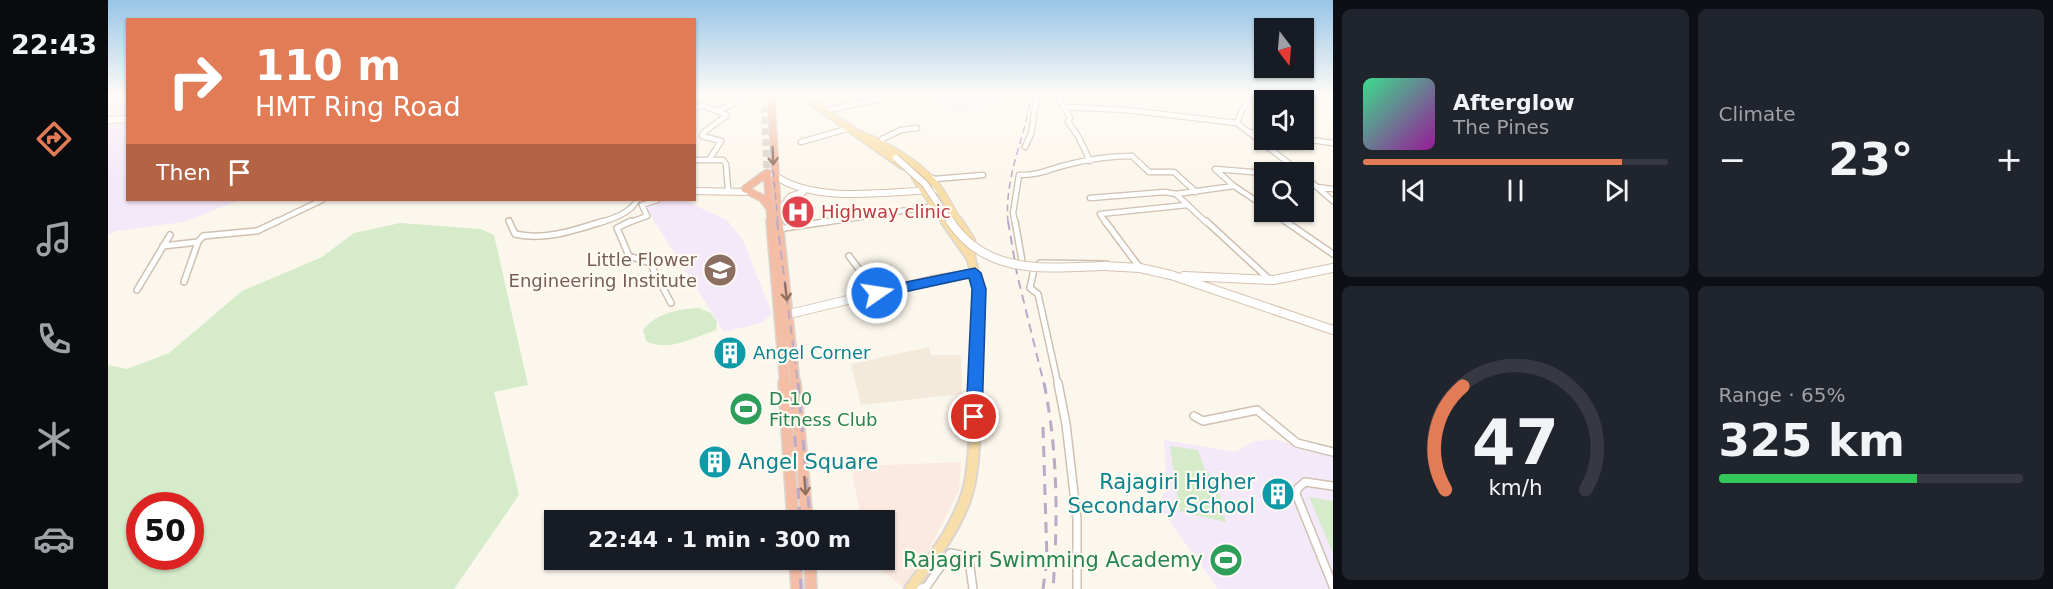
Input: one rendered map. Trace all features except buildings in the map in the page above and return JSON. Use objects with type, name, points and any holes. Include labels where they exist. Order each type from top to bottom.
[{"type":"highway","points":[[769,122],[792,510]]},
{"type":"highway","points":[[770,174],[747,190],[762,198],[773,211],[778,229],[789,314],[806,510]]},
{"type":"highway","points":[[788,425],[800,426]]},
{"type":"highway","points":[[796,570],[797,589]]},
{"type":"highway","points":[[810,570],[811,589]]},
{"type":"main road","points":[[841,122],[926,176],[939,190],[971,240],[971,258],[979,289],[974,439],[967,493],[944,543],[910,589]]},
{"type":"main road","points":[[881,147],[921,178],[962,239],[979,252],[993,258],[1036,267],[1140,268],[1171,275],[1333,330]]},
{"type":"main road","points":[[881,147],[908,170],[925,189],[971,258]]},
{"type":"main road","points":[[770,174],[785,184],[813,192]]},
{"type":"main road","points":[[696,189],[747,190]]},
{"type":"main road","points":[[696,189],[747,190]]},
{"type":"main road","points":[[773,211],[796,193],[939,190]]},
{"type":"main road","points":[[1171,275],[1238,281],[1270,280],[1333,268]]},
{"type":"main road","points":[[789,314],[975,273]]},
{"type":"street","points":[[709,160],[722,141],[702,135],[716,122]]},
{"type":"street","points":[[1025,147],[1033,122]]},
{"type":"street","points":[[1068,122],[1090,161]]},
{"type":"street","points":[[1234,122],[1238,123],[1287,162]]},
{"type":"street","points":[[801,142],[849,128]]},
{"type":"street","points":[[881,147],[882,139],[890,134],[917,128]]},
{"type":"street","points":[[1248,132],[1254,133]]},
{"type":"street","points":[[1314,140],[1333,143]]},
{"type":"street","points":[[1022,261],[1013,213],[1019,175],[1043,174],[1044,171],[1090,161],[1131,156],[1149,172],[1174,172],[1196,192]]},
{"type":"street","points":[[696,160],[723,160],[726,164],[728,189]]},
{"type":"street","points":[[1254,171],[1215,169],[1254,199]]},
{"type":"street","points":[[926,176],[935,179],[983,175]]},
{"type":"street","points":[[1090,198],[1165,192],[1176,194],[1234,186]]},
{"type":"street","points":[[1315,186],[1333,189]]},
{"type":"street","points":[[1315,186],[1333,201]]},
{"type":"street","points":[[1176,194],[1270,280]]},
{"type":"street","points":[[163,246],[198,242],[207,235],[257,231],[320,201]]},
{"type":"street","points":[[509,221],[515,234],[521,237],[553,234],[621,216],[637,201]]},
{"type":"street","points":[[654,201],[642,205],[647,216],[617,228],[630,256],[650,263],[672,303]]},
{"type":"street","points":[[1140,268],[1100,214],[1187,205]]},
{"type":"street","points":[[778,229],[935,206]]},
{"type":"street","points":[[1287,222],[1333,254]]},
{"type":"street","points":[[137,290],[170,235]]},
{"type":"street","points":[[184,282],[198,242]]},
{"type":"street","points":[[849,256],[877,293]]},
{"type":"street","points":[[1077,589],[1077,519],[1066,424],[1038,294],[1030,288],[1034,269],[1040,263],[1098,262],[1108,266]]},
{"type":"street","points":[[1194,416],[1203,422],[1257,410],[1297,443],[1333,452]]},
{"type":"street","points":[[1333,486],[1303,482],[1297,487],[1296,494],[1333,586]]},
{"type":"street","points":[[920,589],[927,586],[950,553],[969,560],[972,589]]},
{"type":"shaded area","points":[[108,122],[126,122],[126,201],[237,201],[184,222],[116,231],[108,235]]},
{"type":"shaded area","name":"Little Flower Engineering Institute","points":[[642,201],[685,201],[727,220],[743,240],[772,314],[761,323],[724,332]]},
{"type":"shaded area","points":[[929,347],[931,355],[961,355],[962,394],[861,405],[851,364]]},
{"type":"shaded area","points":[[1272,439],[1333,456],[1333,589],[1218,589],[1158,505],[1167,486],[1164,440],[1236,452],[1252,442]]},
{"type":"shaded area","points":[[961,462],[959,490],[909,589],[905,589],[882,570],[895,570],[895,510],[860,510],[852,475],[859,466]]},
{"type":"green space","points":[[400,223],[481,229],[494,235],[528,385],[494,392],[519,495],[454,589],[108,589],[108,365],[127,369],[169,353],[242,291],[322,257],[354,233]]},
{"type":"green space","points":[[699,308],[711,313],[717,322],[716,330],[672,345],[646,341],[643,330],[654,320],[676,311]]},
{"type":"green space","points":[[1170,446],[1198,450],[1205,470],[1216,479],[1226,522],[1180,512]]},
{"type":"green space","points":[[1309,497],[1333,501],[1333,553]]},
{"type":"tunnel","points":[[765,122],[767,173]]},
{"type":"railway","points":[[1008,221],[1009,189],[1025,122]]},
{"type":"railway","points":[[771,147],[778,223]]},
{"type":"railway","points":[[777,221],[798,384]]},
{"type":"railway","points":[[1008,221],[1017,274],[1044,384]]},
{"type":"railway","points":[[798,383],[809,510]]},
{"type":"railway","points":[[1044,383],[1052,434],[1056,486],[1053,589]]},
{"type":"railway","points":[[792,398],[796,455]]},
{"type":"railway","points":[[1043,427],[1047,560],[1043,589]]},
{"type":"railway","points":[[798,488],[799,510]]},
{"type":"railway","points":[[800,570],[801,589]]},
{"type":"place","name":"Highway clinic","points":[[798,212]]},
{"type":"place","name":"Little Flower Engineering Institute","points":[[720,270]]},
{"type":"place","name":"Angel Corner","points":[[730,353]]},
{"type":"place","name":"D-10 Fitness Club","points":[[746,409]]},
{"type":"place","name":"Angel Square","points":[[715,462]]},
{"type":"place","name":"Rajagiri Higher Secondary School","points":[[1278,494]]},
{"type":"place","name":"Rajagiri Swimming Academy","points":[[1226,560]]},
{"type":"route","points":[[877,293],[975,273],[979,289],[974,417]]}]
